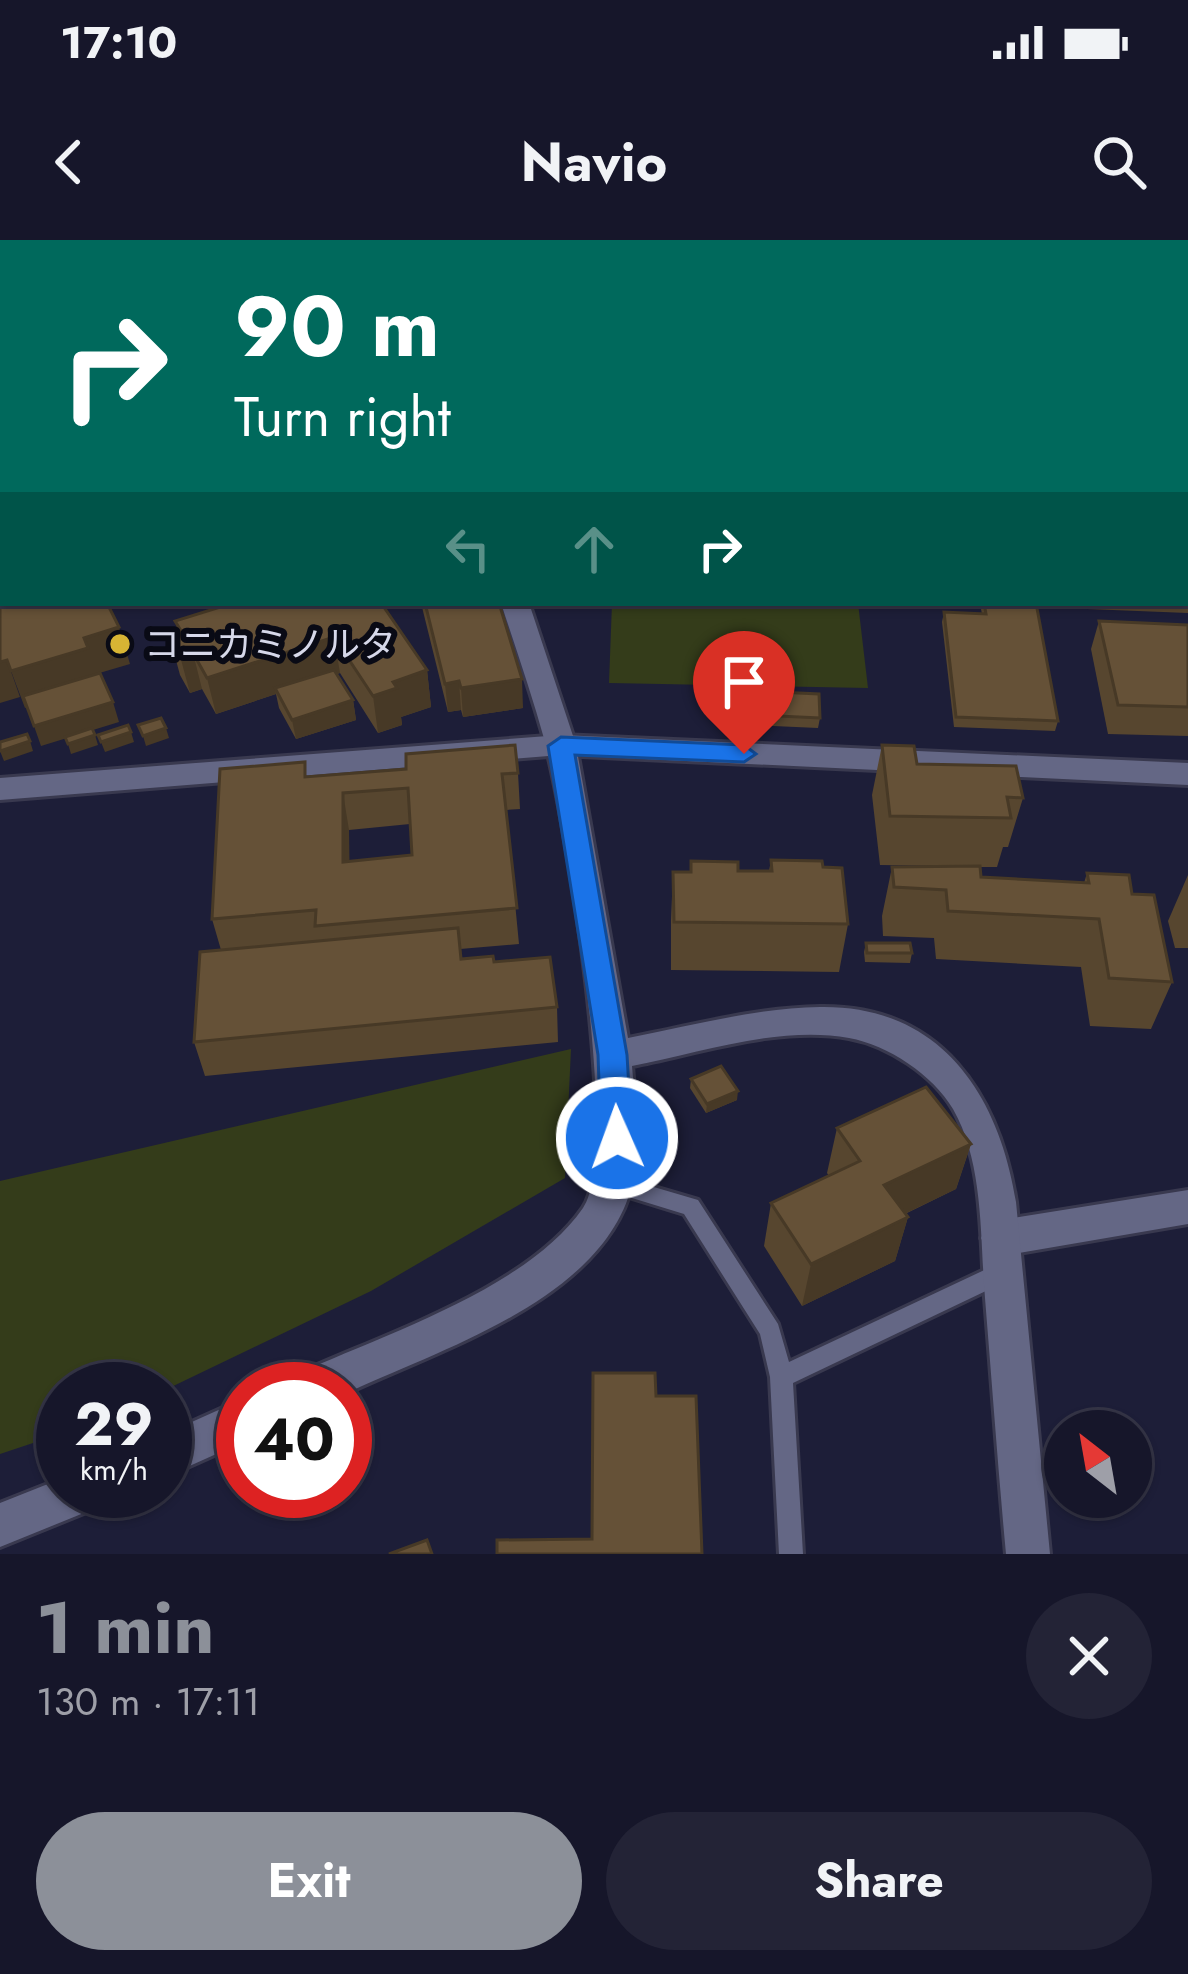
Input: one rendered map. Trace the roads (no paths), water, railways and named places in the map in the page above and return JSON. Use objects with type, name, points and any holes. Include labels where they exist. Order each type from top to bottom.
[{"type":"street","points":[[368,1362],[517,1293],[563,1260],[599,1217],[613,1184],[617,1113],[613,1055],[561,746],[516,606]]},
{"type":"street","points":[[0,789],[561,746],[1188,774]]},
{"type":"street","points":[[613,1055],[811,1021],[845,1022],[878,1031],[948,1077],[971,1105],[982,1136],[1002,1255],[1028,1554]]},
{"type":"street","points":[[1002,1255],[1188,1208]]},
{"type":"street","points":[[0,1526],[36,1511]]},
{"type":"lane","points":[[613,1184],[691,1207],[770,1331],[781,1377],[791,1554]]},
{"type":"lane","points":[[781,1377],[1002,1255]]},
{"type":"place","name":"コニカミノルタ","points":[[120,644]]}]
